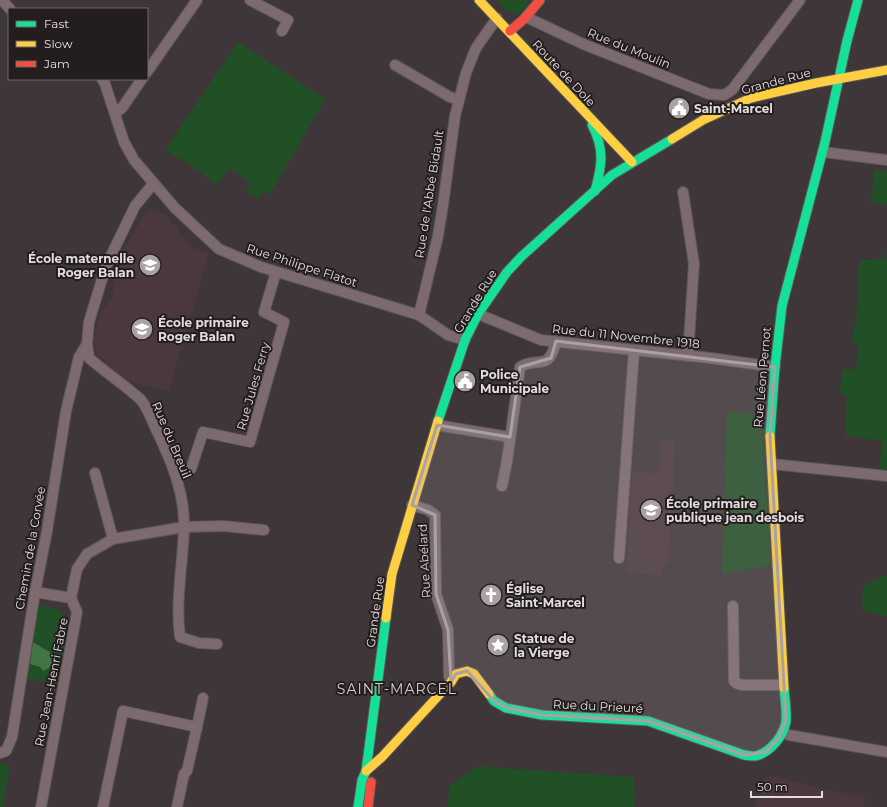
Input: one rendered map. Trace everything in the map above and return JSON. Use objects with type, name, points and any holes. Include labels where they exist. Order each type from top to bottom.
[{"type":"main road","name":"Route de Dole","points":[[479,0],[510,31],[632,162]]},
{"type":"main road","points":[[510,31],[526,17],[540,0]]},
{"type":"main road","name":"Rue Léon Pernot","points":[[781,735],[786,721],[770,435],[774,367],[782,306],[823,152],[847,41],[858,0]]},
{"type":"main road","name":"Grande Rue","points":[[358,807],[362,780],[366,771],[392,574],[412,505],[465,340],[478,314],[506,272],[612,175],[704,120],[751,98],[887,70]]},
{"type":"main road","points":[[584,111],[601,143],[602,163],[595,191]]},
{"type":"main road","name":"Rue du Prieuré","points":[[451,682],[456,674],[467,671],[474,674],[494,701],[506,708],[542,714],[648,721],[726,749],[751,756],[766,752],[773,746],[781,735]]},
{"type":"main road","points":[[366,771],[382,757],[451,682]]},
{"type":"main road","name":"Grande Rue","points":[[366,771],[371,781],[368,807]]},
{"type":"street","points":[[2,0],[6,8]]},
{"type":"street","points":[[148,71],[198,0]]},
{"type":"street","points":[[250,0],[288,20],[282,31]]},
{"type":"street","name":"Rue du Moulin","points":[[526,17],[583,44],[708,94],[724,95],[732,90],[800,0]]},
{"type":"street","name":"Rue de l'Abbé Bidault","points":[[419,315],[438,236],[444,205],[452,134],[466,73],[476,48],[497,18]]},
{"type":"street","points":[[396,65],[450,97],[459,100]]},
{"type":"street","name":"Rue Philippe Flatot","points":[[103,80],[124,142],[134,160],[175,208],[219,249],[261,268],[419,315],[448,335],[465,340]]},
{"type":"street","points":[[115,113],[122,108],[141,80]]},
{"type":"street","points":[[823,152],[887,160]]},
{"type":"street","name":"Rue du Breuil","points":[[153,184],[135,206],[106,266],[89,322],[87,344],[89,358],[142,401],[176,475],[182,506],[184,527],[179,593],[178,621],[180,637],[199,643],[217,644]]},
{"type":"street","points":[[683,192],[694,264],[688,356]]},
{"type":"street","name":"Rue Jules Ferry","points":[[176,475],[191,469],[203,432],[250,442],[284,322],[264,312],[276,272]]},
{"type":"street","name":"Rue du 11 Novembre 1918","points":[[478,314],[541,340],[774,367]]},
{"type":"street","points":[[502,486],[520,367],[525,364],[543,362],[551,358],[554,353],[556,341]]},
{"type":"street","name":"Chemin de la Corvée","points":[[0,753],[6,751],[12,737],[66,411],[79,357],[87,344]]},
{"type":"street","points":[[619,558],[634,350]]},
{"type":"street","points":[[437,425],[510,437]]},
{"type":"street","points":[[772,464],[887,476]]},
{"type":"street","points":[[95,473],[113,539]]},
{"type":"street","name":"Rue Abélard","points":[[412,505],[428,510],[435,515],[436,594],[448,630],[449,676],[451,682]]},
{"type":"street","points":[[35,592],[71,598],[77,570],[87,554],[113,539],[184,527],[223,526],[264,530]]},
{"type":"street","name":"Rue Jean-Henri Fabre","points":[[41,807],[77,612],[71,598]]},
{"type":"street","points":[[732,606],[734,681],[742,685],[784,685]]},
{"type":"street","points":[[177,807],[184,774],[187,771],[203,698]]},
{"type":"street","points":[[103,807],[123,711],[197,727]]},
{"type":"street","points":[[781,735],[789,735],[887,752]]},
{"type":"highlighted area","points":[[556,341],[775,367],[770,435],[786,721],[779,738],[766,752],[744,755],[648,721],[542,715],[506,708],[494,701],[467,671],[456,674],[451,682],[448,630],[436,594],[435,515],[412,505],[437,425],[510,437],[520,367],[551,358]]},
{"type":"shaded area","points":[[150,209],[169,216],[170,222],[177,227],[179,234],[188,242],[189,247],[209,253],[169,391],[128,381],[109,366],[97,353],[94,340],[99,316],[112,297],[115,285],[112,276],[120,255],[147,210]]},
{"type":"shaded area","name":"École primaire publique jean desbois","points":[[661,440],[675,441],[668,560],[662,570],[661,575],[626,572],[632,472],[659,474]]},
{"type":"shaded area","points":[[770,776],[866,798],[864,807],[755,807],[762,780]]},
{"type":"green space","points":[[496,0],[531,0],[520,14],[508,12]]},
{"type":"green space","points":[[238,42],[325,99],[270,194],[264,190],[259,198],[246,192],[250,183],[229,168],[217,185],[192,166],[165,150]]},
{"type":"green space","points":[[874,170],[887,172],[887,205],[871,203]]},
{"type":"green space","points":[[887,248],[887,471],[879,469],[882,441],[845,435],[847,395],[840,394],[842,370],[856,369],[858,344],[850,342],[856,323],[859,260],[886,259]]},
{"type":"green space","points":[[727,411],[761,414],[771,565],[722,574]]},
{"type":"green space","points":[[887,575],[887,616],[861,610],[864,585]]},
{"type":"green space","points":[[39,604],[58,610],[68,619],[57,683],[27,679],[30,664],[40,667],[51,653],[33,642]]},
{"type":"green space","points":[[33,642],[51,653],[55,661],[49,668],[43,671],[40,667],[30,664]]},
{"type":"green space","points":[[0,763],[10,767],[3,807],[0,807]]},
{"type":"green space","points":[[477,766],[634,777],[635,807],[447,807],[450,785]]},
{"type":"traffic: fast","points":[[770,436],[775,367],[782,306],[825,142],[847,41],[858,0]]},
{"type":"traffic: fast","points":[[592,125],[601,150],[601,165],[595,191]]},
{"type":"traffic: fast","points":[[438,421],[465,340],[478,314],[507,272],[522,256],[612,175],[672,139]]},
{"type":"traffic: fast","points":[[358,807],[362,780],[366,771],[386,618]]},
{"type":"traffic: fast","points":[[489,694],[494,701],[506,708],[542,715],[648,721],[744,755],[754,756],[768,750],[780,737],[785,727],[786,705],[784,688]]},
{"type":"traffic: slow","points":[[479,0],[632,162]]},
{"type":"traffic: slow","points":[[672,139],[703,120],[751,98],[816,83],[887,70]]},
{"type":"traffic: slow","points":[[386,618],[392,574],[438,421]]},
{"type":"traffic: slow","points":[[770,436],[784,688]]},
{"type":"traffic: slow","points":[[366,771],[382,757],[451,682],[456,674],[467,671],[474,674],[489,694]]},
{"type":"traffic: jam","points":[[510,31],[524,19],[540,0]]},
{"type":"traffic: jam","points":[[368,807],[371,782]]},
{"type":"place","name":"Saint-Marcel","points":[[679,108]]},
{"type":"place","name":"École maternelle Roger Balan","points":[[150,265]]},
{"type":"place","name":"École primaire Roger Balan","points":[[142,329]]},
{"type":"place","name":"Police Municipale","points":[[465,381]]},
{"type":"place","name":"École primaire publique jean desbois","points":[[651,510]]},
{"type":"place","name":"Église Saint-Marcel","points":[[491,595]]},
{"type":"place","name":"Statue de la Vierge","points":[[498,645]]},
{"type":"district","name":"SAINT-MARCEL","points":[[397,689]]}]
